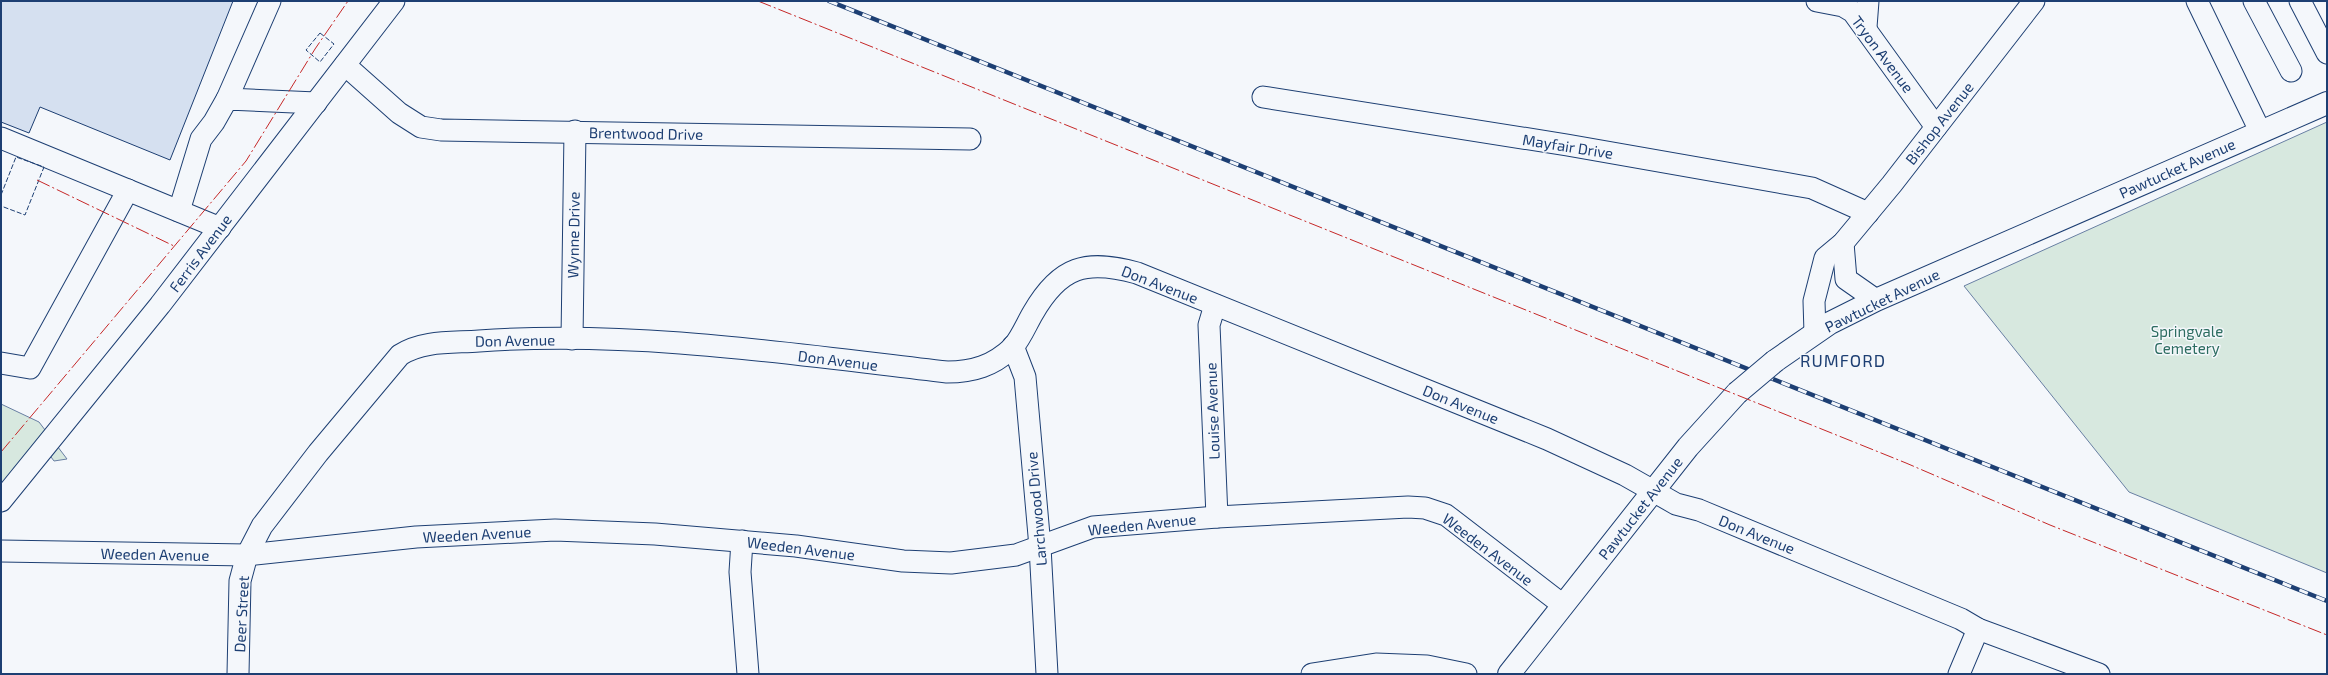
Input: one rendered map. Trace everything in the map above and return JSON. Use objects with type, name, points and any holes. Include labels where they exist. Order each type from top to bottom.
[{"type":"main road","name":"Pawtucket Avenue","points":[[1509,674],[1700,433],[1737,393],[1775,361],[1815,332],[1876,300],[2327,103]]},
{"type":"street","points":[[179,211],[201,139],[214,122],[227,99],[270,1]]},
{"type":"street","name":"Ferris Avenue","points":[[1,501],[113,365],[394,1]]},
{"type":"street","name":"Tryon Avenue","points":[[1817,1],[1843,6],[1853,12],[1866,27],[1936,127]]},
{"type":"street","points":[[1866,27],[1868,1]]},
{"type":"street","name":"Bishop Avenue","points":[[1815,332],[1814,301],[1818,278],[1825,258],[1843,243],[1868,213],[2034,1]]},
{"type":"street","points":[[2197,1],[2260,131]]},
{"type":"street","points":[[2254,1],[2291,71]]},
{"type":"street","points":[[2300,1],[2327,54]]},
{"type":"street","name":"Brentwood Drive","points":[[345,65],[399,113],[422,127],[441,130],[575,131],[970,139]]},
{"type":"street","name":"Mayfair Drive","points":[[1263,97],[1559,144],[1812,188],[1868,213]]},
{"type":"street","points":[[227,99],[316,103]]},
{"type":"street","name":"Wynne Drive","points":[[572,339],[575,131]]},
{"type":"street","points":[[1,138],[220,228]]},
{"type":"street","points":[[1,363],[30,368],[128,190]]},
{"type":"street","points":[[1843,243],[1846,279],[1876,300]]},
{"type":"street","name":"Don Avenue","points":[[247,555],[262,526],[285,496],[400,355],[411,348],[427,344],[519,338],[700,344],[947,372],[970,372],[992,363],[1014,346],[1046,291],[1068,273],[1091,266],[1114,267],[1137,273],[1215,306],[1547,439],[1654,490],[1676,504],[1707,514],[1961,619],[1978,629],[2099,674]]},
{"type":"street","name":"Louise Avenue","points":[[1215,306],[1209,325],[1216,517]]},
{"type":"street","name":"Larchwood Drive","points":[[1014,346],[1025,377],[1040,547],[1047,674]]},
{"type":"street","name":"Weeden Avenue","points":[[1,551],[247,555],[416,537],[494,531],[555,530],[655,534],[742,541],[903,561],[951,563],[1016,555],[1093,527],[1216,517],[1425,508],[1446,515],[1563,606]]},
{"type":"street","points":[[742,541],[740,572],[748,674]]},
{"type":"street","name":"Deer Street","points":[[238,674],[240,581],[247,555]]},
{"type":"street","points":[[1958,674],[1978,629]]},
{"type":"street","points":[[1312,674],[1376,664],[1427,666],[1466,674]]},
{"type":"green space","name":"Springvale Cemetery","points":[[2327,122],[2327,573],[2129,492],[1964,286]]},
{"type":"green space","points":[[1,404],[39,422],[67,459],[54,461],[48,453],[1,498]]},
{"type":"building","points":[[1,1],[233,1],[170,160],[40,107],[29,133],[1,122]]},
{"type":"railway","points":[[829,1],[2327,601]]},
{"type":"fence","points":[[320,33],[334,44],[320,62],[306,50],[320,33]]},
{"type":"fence","points":[[1,195],[16,157],[44,167],[25,215],[1,206]]},
{"type":"power","points":[[1,452],[246,161],[315,49],[348,1]]},
{"type":"power","points":[[758,1],[1906,463],[2050,525],[2327,635]]},
{"type":"power","points":[[37,180],[174,246]]},
{"type":"district","name":"RUMFORD","points":[[1843,360]]}]
